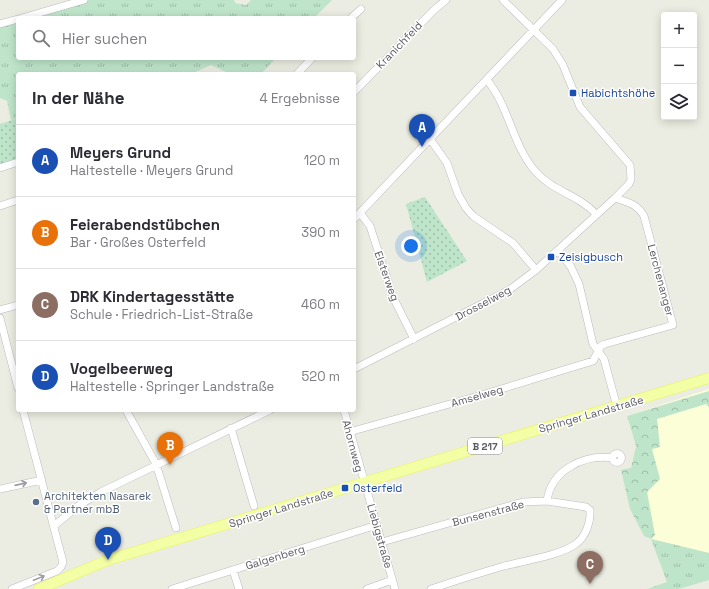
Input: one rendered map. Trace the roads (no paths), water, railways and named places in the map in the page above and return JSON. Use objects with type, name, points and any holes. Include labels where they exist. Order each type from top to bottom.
[{"type":"main road","name":"Springer Landstraße","points":[[39,589],[108,560],[709,378]]},
{"type":"street","points":[[29,16],[84,0]]},
{"type":"street","name":"Kranichfeld","points":[[356,90],[434,10],[446,0]]},
{"type":"street","points":[[487,80],[498,93],[505,106],[515,139],[523,156],[536,172],[554,188],[588,205],[596,214],[629,184],[631,179],[630,165],[580,107],[563,65],[553,48],[504,0]]},
{"type":"street","points":[[356,217],[562,0]]},
{"type":"street","points":[[353,16],[361,9]]},
{"type":"street","points":[[0,24],[16,20]]},
{"type":"street","points":[[299,72],[310,60]]},
{"type":"street","points":[[430,139],[447,162],[458,194],[470,212],[484,224],[513,244],[536,270]]},
{"type":"street","points":[[0,168],[16,163]]},
{"type":"street","name":"Lerchenanger","points":[[598,351],[605,344],[673,325],[644,216],[633,204],[615,198]]},
{"type":"street","points":[[0,206],[16,201]]},
{"type":"street","name":"Elsterweg","points":[[360,213],[370,226],[393,297],[414,339]]},
{"type":"street","name":"Drosselweg","points":[[356,368],[509,290],[536,270],[596,214]]},
{"type":"street","points":[[558,250],[571,267],[579,284],[593,344],[604,359],[617,407]]},
{"type":"street","points":[[0,310],[16,306]]},
{"type":"street","points":[[0,318],[16,380]]},
{"type":"street","name":"Amselweg","points":[[349,432],[475,397],[593,361],[598,351]]},
{"type":"street","points":[[12,589],[57,571],[63,562],[24,412]]},
{"type":"street","points":[[127,412],[156,464],[176,528]]},
{"type":"street","points":[[54,526],[78,506],[101,492],[231,428],[257,412]]},
{"type":"street","name":"Ahornweg","points":[[344,412],[364,482]]},
{"type":"street","points":[[231,428],[254,506]]},
{"type":"street","points":[[547,500],[548,490],[554,479],[564,470],[576,463],[602,456],[613,458]]},
{"type":"street","points":[[0,489],[42,480]]},
{"type":"street","name":"Liebigstraße","points":[[364,482],[395,589]]},
{"type":"street","name":"Bunsenstraße","points":[[382,542],[523,502],[547,500],[586,507],[590,510],[590,516],[583,538],[576,545],[561,551],[504,566],[431,589]]},
{"type":"street","name":"Galgenberg","points":[[172,589],[377,525]]},
{"type":"street","points":[[233,570],[239,589]]},
{"type":"street","points":[[367,589],[392,580]]},
{"type":"place","name":"Habichtshöhe","points":[[573,93]]},
{"type":"place","name":"Meyers Grund","points":[[422,147]]},
{"type":"place","name":"Zeisigbusch","points":[[551,257]]},
{"type":"place","name":"Feierabendstübchen","points":[[170,465]]},
{"type":"place","name":"Osterfeld","points":[[345,488]]},
{"type":"place","name":"Architekten Nasarek & Partner mbB","points":[[36,502]]},
{"type":"place","name":"Vogelbeerweg","points":[[108,560]]},
{"type":"place","name":"DRK Kindertagesstätte","points":[[590,584]]}]
